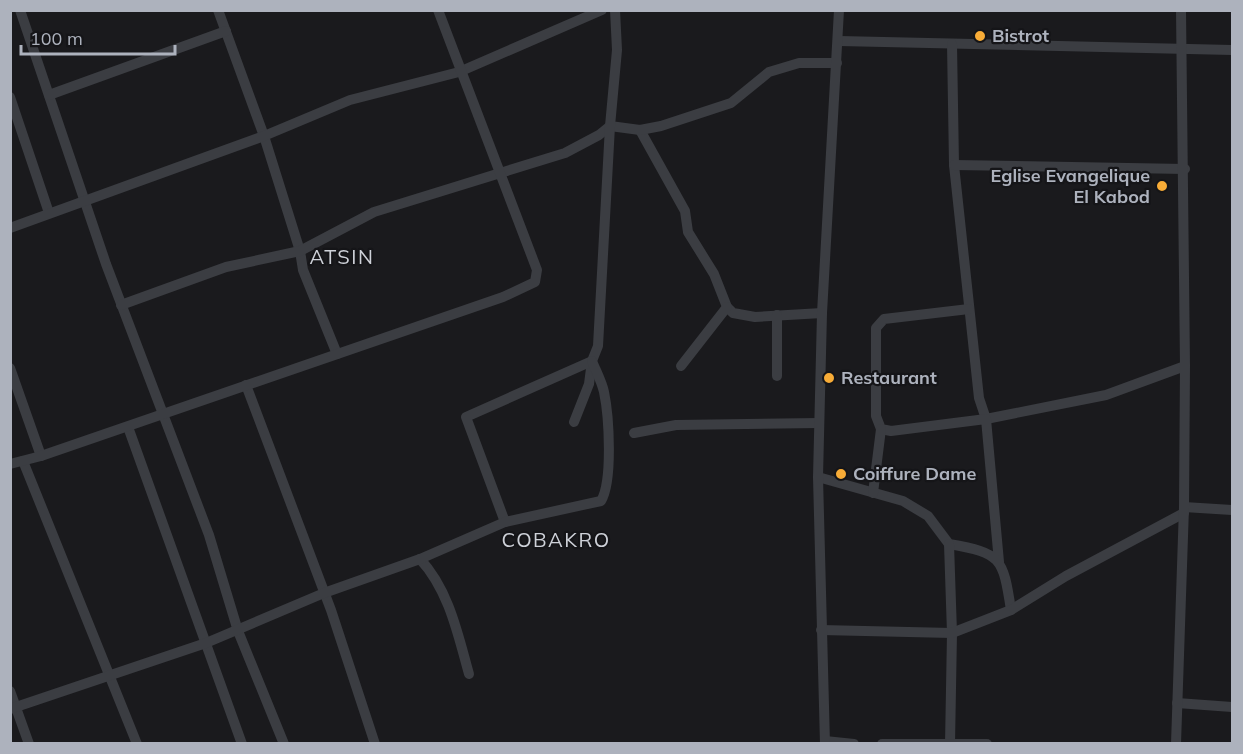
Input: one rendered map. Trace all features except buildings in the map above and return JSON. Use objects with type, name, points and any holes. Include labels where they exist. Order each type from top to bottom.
[{"type":"street","points":[[20,10],[83,200],[209,535],[237,631],[284,744]]},
{"type":"street","points":[[218,10],[264,136],[300,251],[303,270],[337,354]]},
{"type":"street","points":[[10,464],[128,427],[162,413],[503,297],[535,282],[537,270],[459,72],[438,10]]},
{"type":"street","points":[[10,228],[264,136],[350,100],[459,72],[602,10]]},
{"type":"street","points":[[574,422],[589,384],[592,361],[598,346],[610,126],[617,50],[615,10]]},
{"type":"street","points":[[839,10],[822,313],[818,477],[821,630],[825,742],[854,744]]},
{"type":"street","points":[[1176,744],[1184,510],[1185,366],[1185,169],[1180,48],[1181,10]]},
{"type":"street","points":[[49,95],[226,31]]},
{"type":"street","points":[[839,41],[1233,50]]},
{"type":"street","points":[[952,44],[954,165],[969,309],[979,398],[986,419],[999,562],[1007,582],[1011,610]]},
{"type":"street","points":[[121,305],[226,267],[300,251],[374,212],[565,153],[599,135],[610,126],[640,129],[661,126],[731,102],[769,72],[799,63],[837,63]]},
{"type":"street","points":[[10,97],[49,213]]},
{"type":"street","points":[[640,129],[685,211],[688,232],[714,274],[727,307],[743,317],[822,313]]},
{"type":"street","points":[[954,165],[1185,169]]},
{"type":"street","points":[[681,366],[727,307]]},
{"type":"street","points":[[873,493],[882,429],[876,416],[876,328],[884,319],[969,309]]},
{"type":"street","points":[[777,315],[777,376]]},
{"type":"street","points":[[505,522],[466,417],[592,361]]},
{"type":"street","points":[[13,708],[107,674],[206,643],[324,593],[420,559],[505,522],[601,501],[606,493],[610,449],[604,391],[592,361]]},
{"type":"street","points":[[882,429],[891,431],[986,419],[1106,395],[1185,366]]},
{"type":"street","points":[[10,368],[41,456]]},
{"type":"street","points":[[246,385],[324,593],[375,744]]},
{"type":"street","points":[[634,433],[676,425],[819,423]]},
{"type":"street","points":[[128,427],[242,744]]},
{"type":"street","points":[[23,461],[137,744]]},
{"type":"street","points":[[818,477],[903,501],[927,516],[949,544],[952,633],[950,743]]},
{"type":"street","points":[[821,630],[952,633],[1011,610],[1066,576],[1184,510],[1233,510]]},
{"type":"street","points":[[949,544],[984,550],[999,562]]},
{"type":"street","points":[[420,559],[432,571],[442,590],[469,674]]},
{"type":"street","points":[[10,691],[13,708],[29,744]]},
{"type":"street","points":[[1177,703],[1233,707]]},
{"type":"street","points":[[882,744],[987,744]]},
{"type":"place","name":"Bistrot","points":[[980,36]]},
{"type":"place","name":"Eglise Evangelique El Kabod","points":[[1162,186]]},
{"type":"place","name":"Restaurant","points":[[829,378]]},
{"type":"place","name":"Coiffure Dame","points":[[841,474]]},
{"type":"district","name":"ATSIN","points":[[342,257]]},
{"type":"district","name":"COBAKRO","points":[[556,540]]}]
